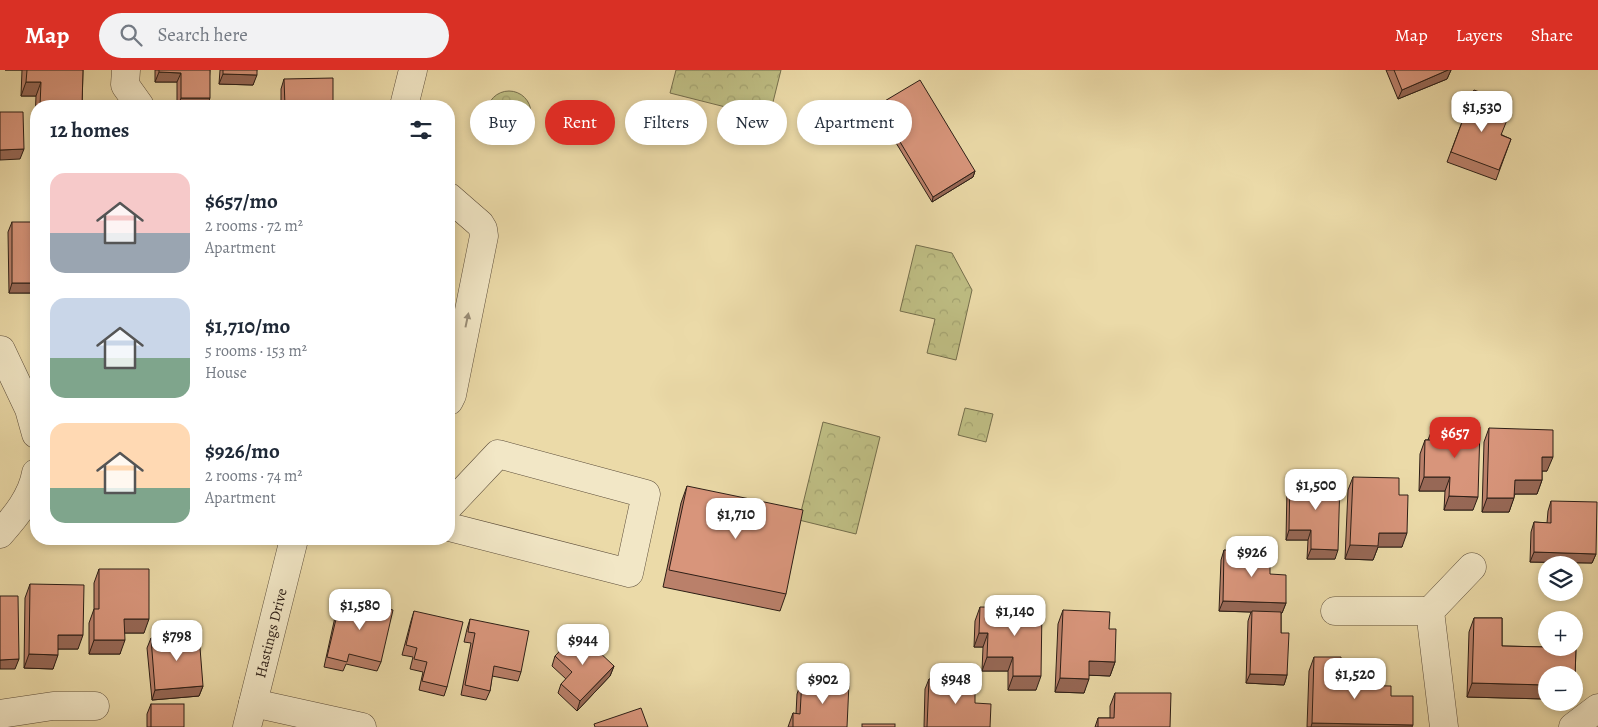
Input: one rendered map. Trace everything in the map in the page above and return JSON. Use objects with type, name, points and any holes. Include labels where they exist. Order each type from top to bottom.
[{"type":"street","points":[[126,70],[125,85],[136,100]]},
{"type":"street","points":[[406,100],[414,70]]},
{"type":"street","points":[[455,202],[480,224],[484,236],[455,380]]},
{"type":"street","points":[[1,350],[30,413]]},
{"type":"street","points":[[455,500],[498,454],[646,494],[628,573],[455,529]]},
{"type":"street","points":[[0,534],[20,511],[30,490]]},
{"type":"street","name":"Hastings Drive","points":[[250,715],[292,545]]},
{"type":"street","points":[[1335,611],[1430,611],[1472,567]]},
{"type":"street","points":[[1430,611],[1444,727]]},
{"type":"street","points":[[0,714],[53,706],[95,706]]},
{"type":"street","points":[[1573,727],[1598,708]]},
{"type":"street","points":[[250,715],[362,727]]},
{"type":"green space","points":[[676,70],[781,70],[774,100],[717,100],[717,105],[707,102],[707,100],[698,100],[670,93]]},
{"type":"green space","points":[[509,91],[517,93],[526,100],[492,100],[497,95]]},
{"type":"green space","points":[[916,245],[952,253],[972,290],[956,360],[927,353],[935,319],[900,311]]},
{"type":"green space","points":[[965,408],[993,414],[986,442],[958,435]]},
{"type":"green space","points":[[823,422],[880,437],[856,534],[799,520]]},
{"type":"building","points":[[27,70],[83,70],[82,100],[40,100],[41,82],[26,82]]},
{"type":"building","points":[[159,70],[210,70],[210,98],[181,98],[181,73],[159,72]]},
{"type":"building","points":[[223,70],[257,70],[257,75],[223,74]]},
{"type":"building","points":[[1394,70],[1448,70],[1402,90]]},
{"type":"building","points":[[333,78],[333,100],[285,100],[284,79]]},
{"type":"building","points":[[920,80],[975,171],[933,197],[902,145],[912,145],[912,100],[886,100]]},
{"type":"building","points":[[1474,90],[1499,99],[1493,114],[1507,120],[1501,135],[1511,139],[1499,170],[1451,152]]},
{"type":"building","points":[[0,112],[23,112],[24,149],[0,150]]},
{"type":"building","points":[[12,222],[30,222],[30,283],[12,283]]},
{"type":"building","points":[[1433,427],[1480,427],[1478,497],[1449,496],[1450,477],[1424,477],[1425,440],[1433,440]]},
{"type":"building","points":[[1489,428],[1553,430],[1553,457],[1542,457],[1542,480],[1515,480],[1514,498],[1487,498]]},
{"type":"building","points":[[1353,477],[1399,478],[1399,495],[1408,495],[1407,533],[1379,533],[1378,546],[1350,545]]},
{"type":"building","points":[[1290,479],[1340,480],[1338,550],[1311,549],[1311,530],[1289,530]]},
{"type":"building","points":[[687,486],[803,510],[786,594],[669,570]]},
{"type":"building","points":[[1551,501],[1597,502],[1596,554],[1534,552],[1534,522],[1551,523]]},
{"type":"building","points":[[1224,550],[1270,551],[1270,574],[1286,575],[1286,603],[1223,601]]},
{"type":"building","points":[[99,569],[149,569],[149,619],[124,619],[125,640],[94,640],[94,609],[99,609]]},
{"type":"building","points":[[30,584],[84,585],[83,635],[58,635],[58,655],[29,654]]},
{"type":"building","points":[[0,596],[18,596],[19,659],[0,660]]},
{"type":"building","points":[[341,598],[393,610],[381,662],[349,654],[347,662],[327,657]]},
{"type":"building","points":[[980,607],[1042,608],[1041,676],[1013,676],[1013,657],[987,657],[988,633],[979,633]]},
{"type":"building","points":[[1063,610],[1110,612],[1109,629],[1116,629],[1115,662],[1089,661],[1089,679],[1060,678]]},
{"type":"building","points":[[414,611],[463,622],[447,687],[422,681],[427,662],[414,659],[417,648],[406,645]]},
{"type":"building","points":[[1252,611],[1281,612],[1281,633],[1289,633],[1287,675],[1250,674]]},
{"type":"building","points":[[1474,618],[1502,618],[1502,646],[1538,647],[1538,656],[1576,656],[1575,666],[1538,666],[1538,685],[1472,683]]},
{"type":"building","points":[[470,619],[529,631],[521,672],[494,666],[490,691],[465,685],[475,633],[468,632]]},
{"type":"building","points":[[578,632],[614,666],[580,701],[561,684],[572,672],[555,656]]},
{"type":"building","points":[[199,635],[203,686],[155,690],[151,638]]},
{"type":"building","points":[[1314,657],[1341,657],[1341,685],[1391,686],[1391,696],[1413,696],[1413,725],[1312,723]]},
{"type":"building","points":[[929,679],[975,681],[975,703],[991,704],[990,727],[927,727]]},
{"type":"building","points":[[802,680],[849,683],[847,727],[793,727],[793,713],[800,714]]},
{"type":"building","points":[[1115,693],[1171,693],[1170,727],[1098,727],[1098,718],[1114,718]]},
{"type":"building","points":[[151,704],[184,704],[184,727],[151,727]]},
{"type":"building","points":[[641,708],[648,727],[595,727],[594,724]]},
{"type":"building","points":[[862,724],[895,724],[895,727],[862,727]]}]
